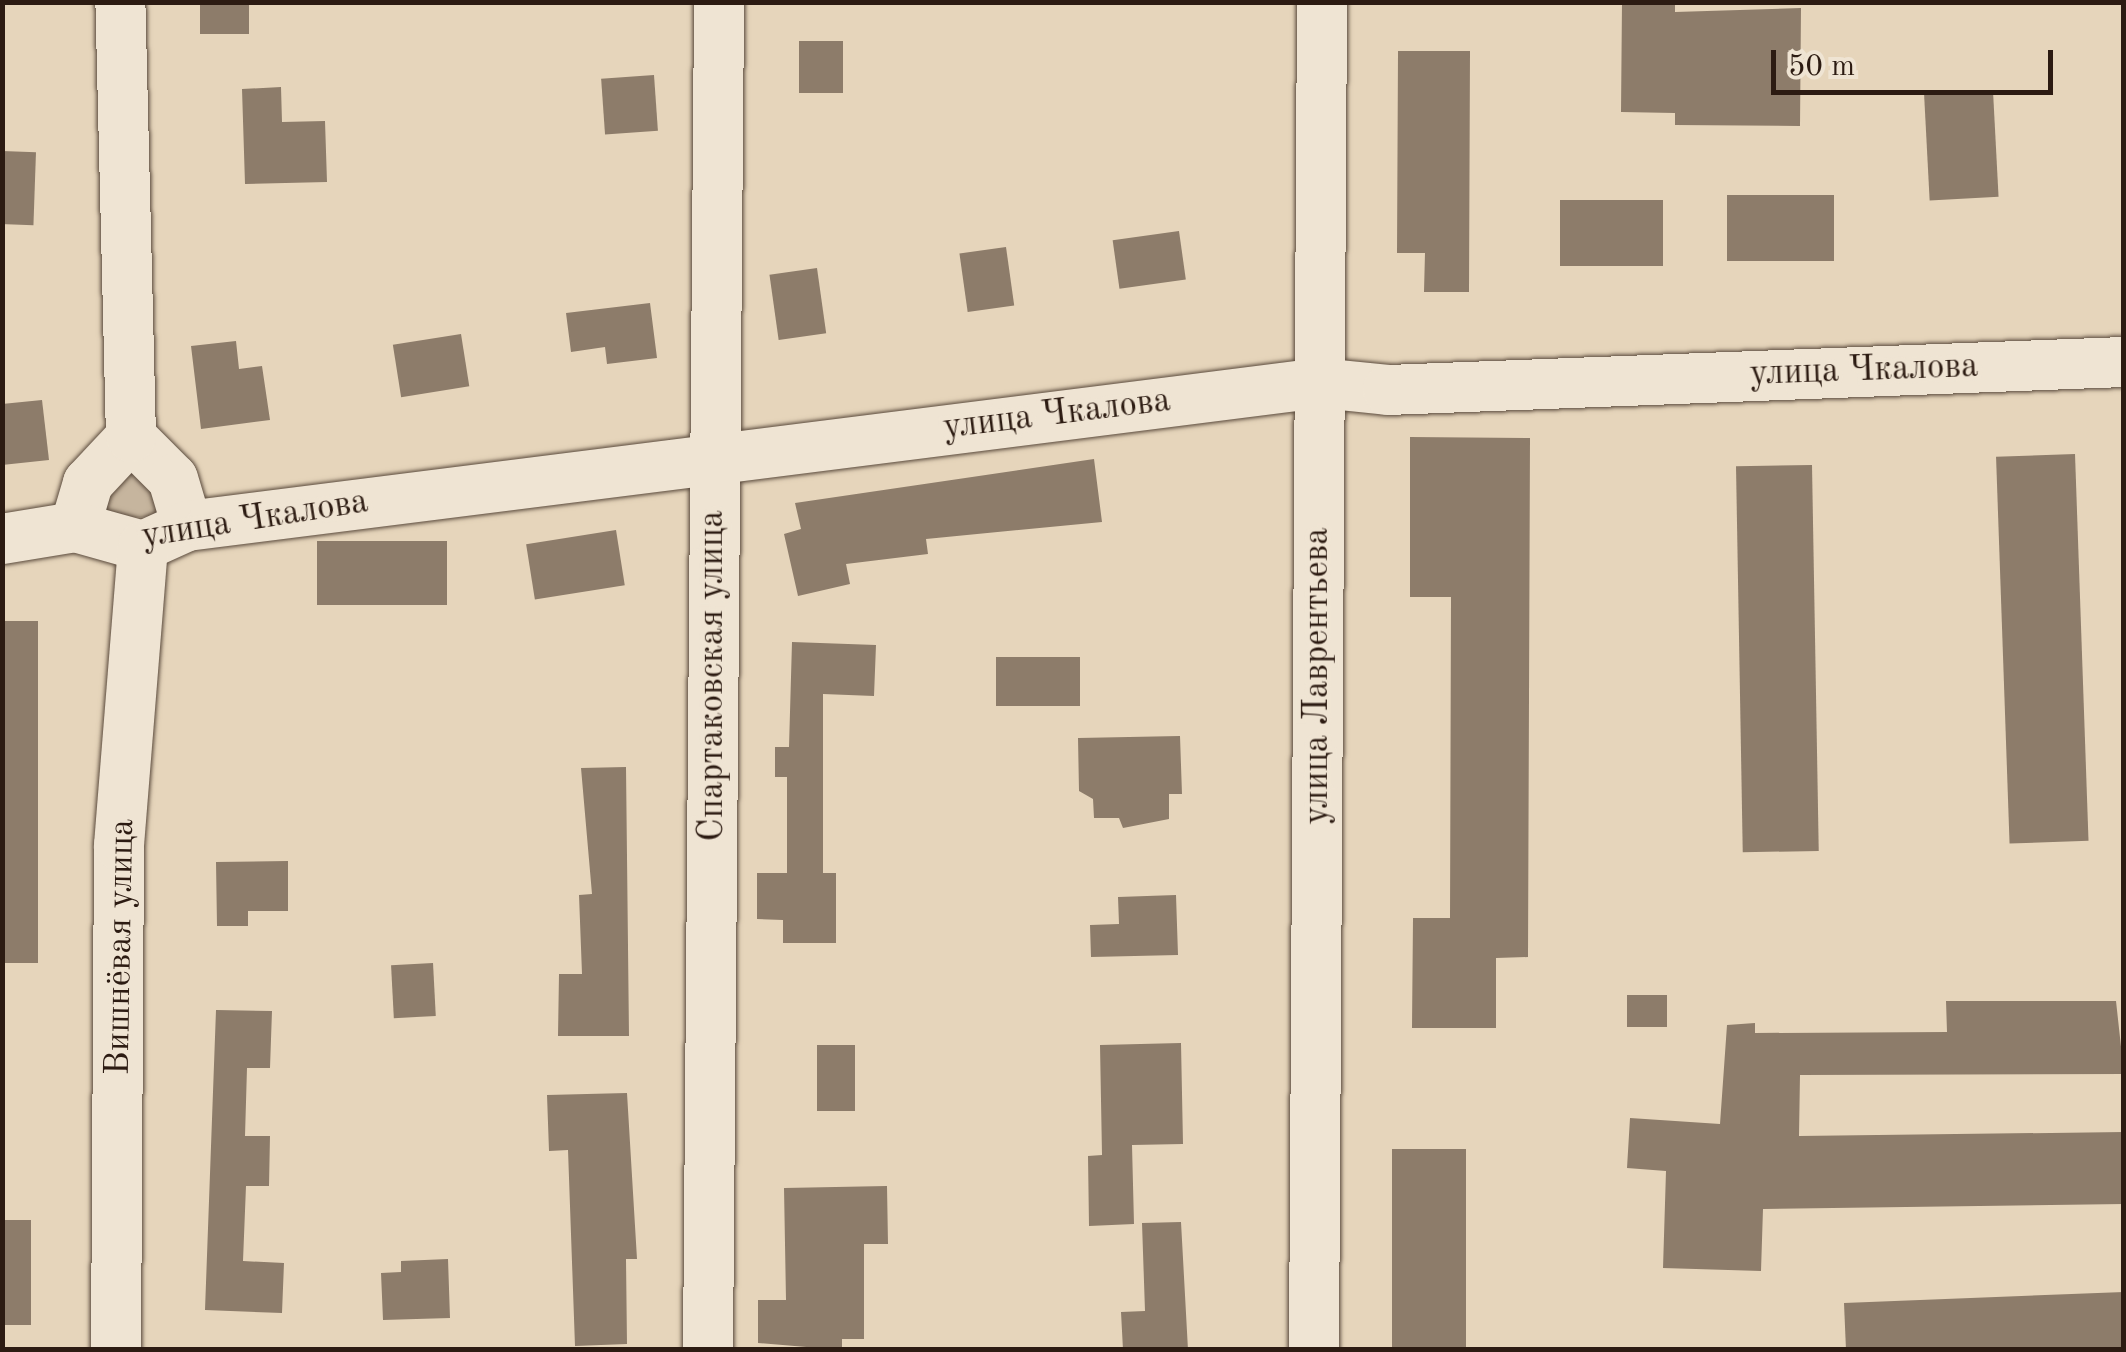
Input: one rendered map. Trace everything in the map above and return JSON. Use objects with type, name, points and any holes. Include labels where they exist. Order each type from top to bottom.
[{"type":"street","points":[[74,526],[88,483],[131,437],[120,2]]},
{"type":"street","name":"Спартаковская улица","points":[[708,1350],[719,2]]},
{"type":"street","name":"улица Лаврентьева","points":[[1314,1350],[1322,2]]},
{"type":"street","name":"улица Чкалова","points":[[2,538],[74,526],[165,536],[715,458],[1320,383],[1388,390],[2124,362]]},
{"type":"street","name":"Вишнёвая улица","points":[[116,1350],[120,846],[173,479],[131,437]]},
{"type":"shaded area","points":[[141,469],[163,500],[154,516],[113,519],[104,508],[112,476]]},
{"type":"building","points":[[200,2],[249,2],[249,34],[200,34]]},
{"type":"building","points":[[1622,2],[1675,2],[1675,12],[1801,8],[1800,126],[1675,125],[1675,113],[1621,112]]},
{"type":"building","points":[[799,41],[843,41],[843,93],[799,93]]},
{"type":"building","points":[[1398,51],[1470,51],[1469,292],[1424,292],[1425,253],[1397,253]]},
{"type":"building","points":[[654,75],[658,131],[605,135],[601,79]]},
{"type":"building","points":[[281,87],[282,122],[325,121],[327,182],[245,184],[242,89]]},
{"type":"building","points":[[1993,91],[1999,197],[1930,200],[1924,95]]},
{"type":"building","points":[[2,151],[36,152],[33,225],[2,224]]},
{"type":"building","points":[[1727,195],[1834,195],[1834,261],[1727,261]]},
{"type":"building","points":[[1560,200],[1663,200],[1663,266],[1560,266]]},
{"type":"building","points":[[1179,231],[1186,280],[1119,289],[1113,240]]},
{"type":"building","points":[[1006,247],[1014,305],[968,312],[959,254]]},
{"type":"building","points":[[817,268],[826,333],[779,340],[769,275]]},
{"type":"building","points":[[650,303],[657,358],[607,364],[605,347],[571,352],[566,313]]},
{"type":"building","points":[[461,334],[469,386],[401,397],[393,345]]},
{"type":"building","points":[[236,341],[239,369],[262,366],[270,420],[201,429],[191,346]]},
{"type":"building","points":[[42,400],[49,460],[2,465],[2,404]]},
{"type":"building","points":[[1410,437],[1530,438],[1528,957],[1496,958],[1496,1028],[1412,1028],[1413,918],[1450,918],[1451,597],[1410,597]]},
{"type":"building","points":[[2075,454],[2089,841],[2010,844],[1996,457]]},
{"type":"building","points":[[1094,459],[1102,522],[926,539],[928,554],[846,564],[850,584],[798,596],[784,534],[801,529],[795,503]]},
{"type":"building","points":[[1812,465],[1819,851],[1743,852],[1736,466]]},
{"type":"building","points":[[616,530],[625,585],[535,600],[526,544]]},
{"type":"building","points":[[317,541],[447,541],[447,605],[317,605]]},
{"type":"building","points":[[2,621],[38,621],[38,963],[2,963]]},
{"type":"building","points":[[792,642],[876,645],[874,696],[823,694],[823,873],[836,873],[836,943],[783,943],[783,920],[757,919],[757,873],[787,873],[787,777],[775,777],[775,747],[789,747]]},
{"type":"building","points":[[996,657],[1080,657],[1080,706],[996,706]]},
{"type":"building","points":[[1180,736],[1182,794],[1169,794],[1169,819],[1123,828],[1119,818],[1094,818],[1093,799],[1079,791],[1078,738]]},
{"type":"building","points":[[626,767],[629,1036],[558,1036],[559,974],[582,974],[579,895],[592,894],[581,768]]},
{"type":"building","points":[[288,861],[288,911],[248,911],[248,926],[217,926],[216,862]]},
{"type":"building","points":[[1176,895],[1178,955],[1091,957],[1090,925],[1119,924],[1118,897]]},
{"type":"building","points":[[433,963],[436,1016],[394,1018],[391,965]]},
{"type":"building","points":[[1627,995],[1667,995],[1667,1027],[1627,1027]]},
{"type":"building","points":[[1946,1001],[2116,1001],[2124,1074],[1800,1075],[1799,1136],[2124,1132],[2124,1204],[1763,1209],[1761,1271],[1663,1268],[1666,1171],[1627,1168],[1630,1118],[1720,1124],[1727,1025],[1755,1023],[1755,1033],[1947,1032]]},
{"type":"building","points":[[216,1010],[272,1011],[270,1068],[247,1068],[245,1136],[270,1136],[269,1186],[246,1186],[243,1261],[284,1263],[282,1313],[205,1310]]},
{"type":"building","points":[[1181,1043],[1183,1144],[1132,1145],[1134,1224],[1089,1226],[1088,1156],[1102,1155],[1100,1045]]},
{"type":"building","points":[[817,1045],[855,1045],[855,1111],[817,1111]]},
{"type":"building","points":[[627,1093],[637,1259],[626,1259],[627,1344],[575,1346],[568,1150],[549,1151],[547,1095]]},
{"type":"building","points":[[1392,1149],[1466,1149],[1466,1350],[1392,1350]]},
{"type":"building","points":[[887,1186],[888,1244],[864,1244],[864,1339],[842,1339],[842,1350],[758,1343],[758,1300],[786,1300],[784,1188]]},
{"type":"building","points":[[2,1220],[31,1220],[31,1325],[2,1325]]},
{"type":"building","points":[[1181,1222],[1188,1350],[1123,1350],[1121,1312],[1145,1311],[1142,1223]]},
{"type":"building","points":[[448,1259],[450,1318],[383,1320],[381,1273],[401,1272],[401,1261]]},
{"type":"building","points":[[2124,1292],[2124,1350],[1846,1350],[1844,1303]]}]
